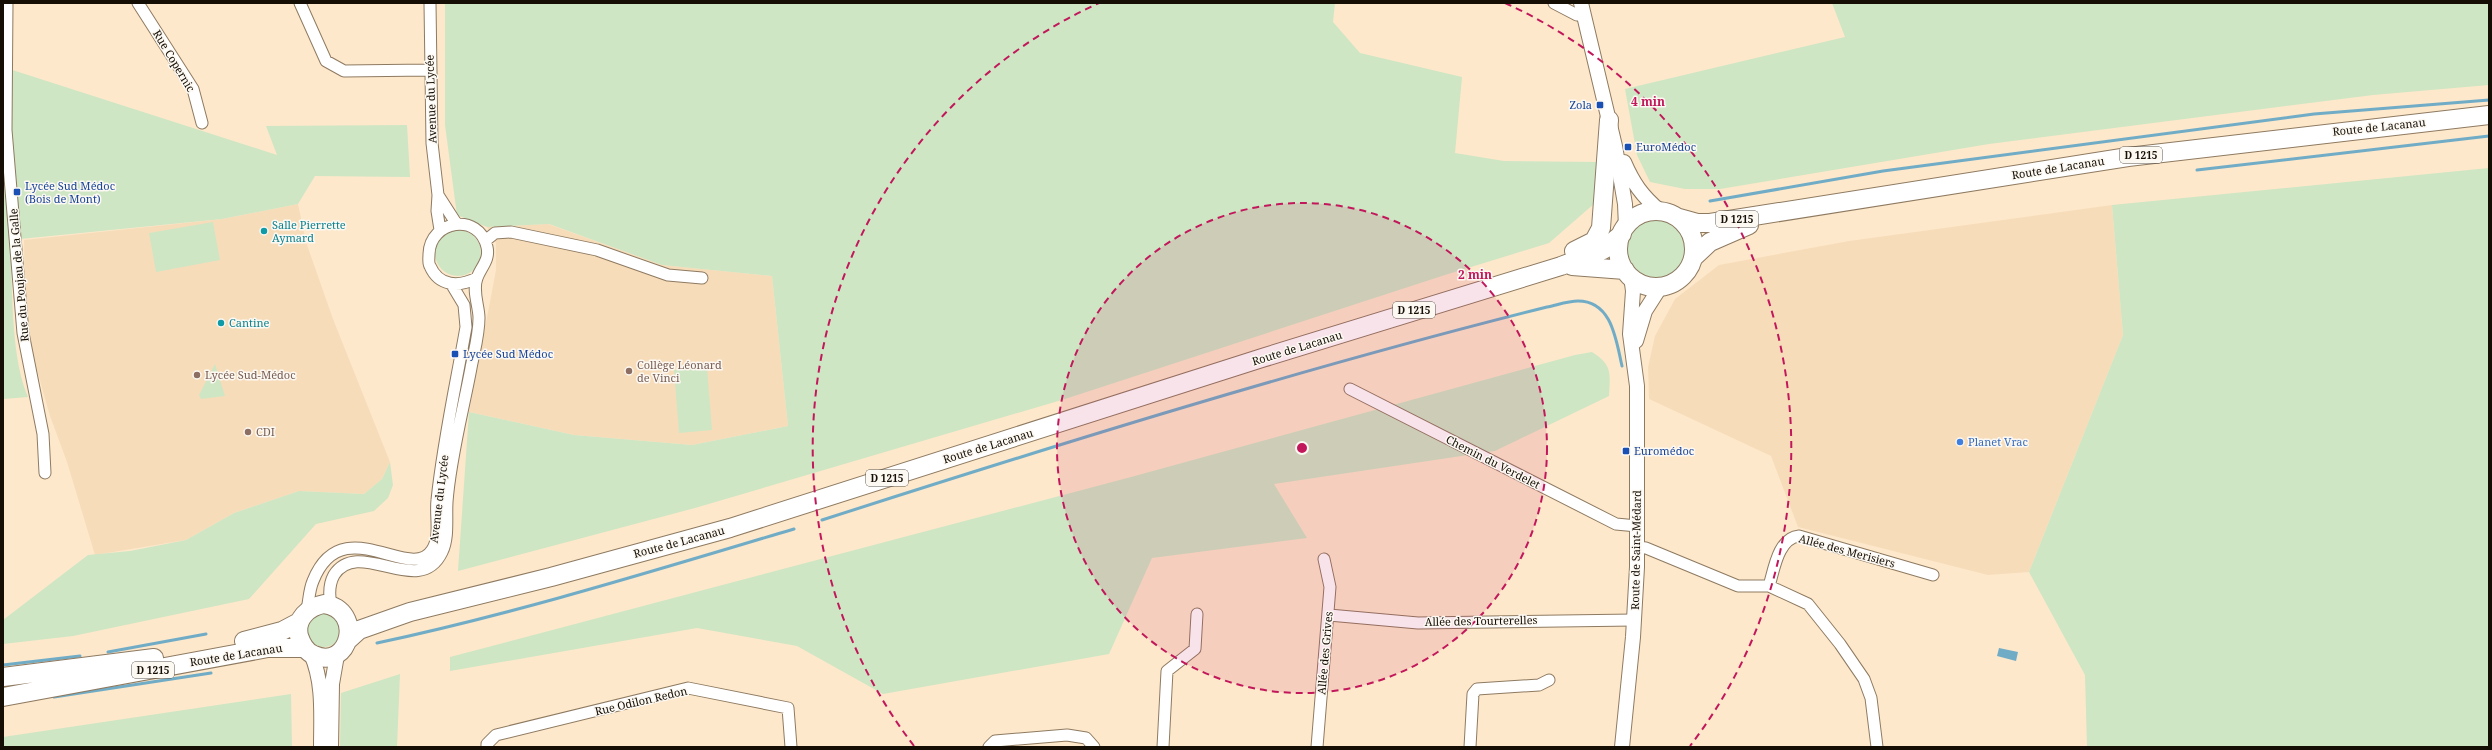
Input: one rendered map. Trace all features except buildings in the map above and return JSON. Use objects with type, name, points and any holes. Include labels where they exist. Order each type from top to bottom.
[{"type":"main road","name":"Route de Lacanau","points":[[348,640],[359,630],[410,612],[551,577],[730,528],[1469,293],[1562,266],[1603,250],[1639,215],[1660,211],[1697,223],[1710,223],[2128,157],[2489,115]]},
{"type":"main road","points":[[1469,293],[1530,266],[1585,247],[1597,237],[1603,219],[1609,120]]},
{"type":"main road","name":"Route de Lacanau","points":[[1562,266],[1628,273],[1645,285],[1661,286],[1681,277],[1693,258],[1710,242],[1724,234],[1795,210]]},
{"type":"main road","points":[[1679,218],[1692,234],[1694,244],[1693,258]]},
{"type":"main road","points":[[1624,230],[1619,252],[1628,273]]},
{"type":"main road","points":[[316,605],[338,610],[349,630],[348,640],[337,655],[325,658],[308,651],[298,630],[303,616],[316,605]]},
{"type":"main road","name":"Route de Lacanau","points":[[338,610],[364,616],[410,612]]},
{"type":"main road","name":"Route de Lacanau","points":[[3,677],[189,652],[282,631],[303,616]]},
{"type":"main road","name":"Route de Lacanau","points":[[3,697],[268,648],[308,651]]},
{"type":"street","name":"Rue du Poujau de la Galle","points":[[7,3],[8,52],[6,76],[6,130],[23,333],[43,434],[45,473]]},
{"type":"street","name":"Rue Copernic","points":[[138,3],[193,89],[202,123]]},
{"type":"street","points":[[300,3],[326,61],[333,67],[344,70],[429,70]]},
{"type":"street","name":"Avenue du Lycée","points":[[430,3],[429,70],[432,144],[438,195],[437,211],[440,230]]},
{"type":"street","points":[[1554,3],[1577,15],[1583,9]]},
{"type":"street","points":[[1583,9],[1615,146],[1626,204],[1624,230]]},
{"type":"street","points":[[1615,146],[1633,184],[1644,198],[1660,211]]},
{"type":"street","name":"Avenue du Lycée","points":[[438,195],[456,223]]},
{"type":"street","points":[[456,223],[473,227],[485,241],[488,256],[477,278],[464,284],[452,285],[437,276],[429,264],[431,242],[440,230],[456,223]]},
{"type":"street","points":[[485,241],[495,233],[511,232],[597,250],[668,275],[702,278]]},
{"type":"street","name":"Route de Saint-Médard","points":[[1622,747],[1634,620],[1637,547],[1637,386],[1634,353],[1630,334],[1633,291],[1628,273]]},
{"type":"street","name":"Avenue du Lycée","points":[[338,610],[330,593],[332,580],[335,574],[346,564],[366,562],[413,571],[428,567],[442,553],[446,538],[448,493],[479,322],[475,285],[477,278]]},
{"type":"street","name":"Avenue du Lycée","points":[[303,616],[311,588],[317,574],[330,558],[338,552],[347,548],[357,547],[414,561],[426,557],[435,545],[437,500],[466,327],[464,305],[452,285]]},
{"type":"street","name":"Route de Saint-Médard","points":[[1634,353],[1645,311],[1661,286]]},
{"type":"street","name":"Chemin du Verdelet","points":[[1350,389],[1616,524],[1637,526]]},
{"type":"street","name":"Allée des Merisiers","points":[[1768,586],[1781,549],[1786,541],[1799,536],[1933,575]]},
{"type":"street","points":[[1637,547],[1646,548],[1738,586],[1768,586],[1808,604],[1840,644],[1864,679],[1871,698],[1877,747]]},
{"type":"street","name":"Allée des Grives","points":[[1317,747],[1330,587],[1324,559]]},
{"type":"street","points":[[1163,747],[1167,671],[1195,649],[1197,614]]},
{"type":"street","name":"Allée des Tourterelles","points":[[1328,615],[1418,622],[1634,620]]},
{"type":"street","points":[[308,651],[317,670],[320,689],[321,747]]},
{"type":"street","points":[[331,747],[332,684],[337,655]]},
{"type":"street","points":[[1470,747],[1473,694],[1478,689],[1539,685],[1549,680]]},
{"type":"street","name":"Rue Odilon Redon","points":[[487,747],[487,744],[496,735],[688,688],[788,708],[791,747]]},
{"type":"street","points":[[989,747],[995,741],[1067,735],[1086,738],[1094,747]]},
{"type":"shaded area","name":"Lycée Sud-Médoc","points":[[298,204],[306,242],[333,319],[390,462],[382,479],[364,494],[299,491],[234,513],[186,540],[95,555],[67,462],[50,416],[27,335],[24,240],[222,219]]},
{"type":"shaded area","points":[[2112,205],[2123,335],[2029,572],[1988,575],[1798,527],[1771,456],[1649,399],[1648,367],[1655,336],[1675,299],[1719,265],[1849,241]]},
{"type":"shaded area","name":"Collège Léonard de Vinci","points":[[548,224],[662,265],[772,276],[788,426],[692,445],[574,435],[469,412],[496,270],[496,243],[487,227]]},
{"type":"green space","points":[[445,3],[1335,3],[1333,22],[1360,53],[1462,77],[1455,153],[1504,161],[1598,162],[1595,203],[1549,243],[1445,275],[1065,399],[695,508],[458,571],[469,412],[574,435],[692,445],[788,426],[772,276],[662,265],[549,224],[487,227],[457,215],[445,125]]},
{"type":"green space","points":[[1832,3],[2489,3],[2489,85],[2373,95],[1989,144],[1720,189],[1685,189],[1650,182],[1637,155],[1625,89],[1845,37]]},
{"type":"green space","points":[[3,67],[277,155],[266,126],[407,125],[410,177],[315,176],[298,204],[222,219],[10,240],[15,341],[22,380],[28,397],[3,399]]},
{"type":"green space","points":[[2489,168],[2489,747],[2087,747],[2085,675],[2029,572],[2123,335],[2112,205]]},
{"type":"green space","points":[[1657,217],[1675,223],[1683,231],[1689,249],[1683,267],[1675,275],[1657,281],[1639,275],[1631,267],[1625,249],[1631,231],[1639,223]]},
{"type":"green space","points":[[213,222],[220,260],[156,272],[149,233]]},
{"type":"green space","points":[[454,230],[462,230],[471,234],[477,240],[481,253],[477,266],[471,272],[462,276],[454,276],[445,272],[439,266],[435,257],[435,249],[439,240],[445,234]]},
{"type":"green space","points":[[1592,352],[1604,361],[1609,371],[1609,396],[1495,451],[1274,484],[1307,538],[1152,558],[1109,654],[883,694],[797,646],[697,628],[450,671],[450,657],[1131,477],[1575,355]]},
{"type":"green space","points":[[215,364],[225,396],[201,399],[199,395]]},
{"type":"green space","points":[[707,368],[712,430],[679,433],[674,370]]},
{"type":"green space","points":[[390,462],[393,485],[388,498],[374,511],[316,524],[249,599],[73,636],[3,644],[3,620],[88,555],[130,551],[186,540],[234,513],[299,491],[364,494],[382,479]]},
{"type":"green space","points":[[327,613],[336,618],[340,623],[340,637],[336,642],[331,646],[321,647],[317,646],[308,637],[307,627],[308,623],[317,614]]},
{"type":"green space","points":[[400,674],[397,747],[340,747],[341,693]]},
{"type":"green space","points":[[291,694],[292,747],[3,747],[3,737]]},
{"type":"water","points":[[1999,648],[2018,652],[2016,661],[1997,656]]},
{"type":"waterway","points":[[1710,201],[1883,171],[2314,114],[2489,100]]},
{"type":"waterway","points":[[2197,170],[2489,136]]},
{"type":"waterway","points":[[822,520],[1093,435],[1274,381],[1365,355],[1566,302],[1578,301],[1589,303],[1598,308],[1605,315],[1614,334],[1622,366]]},
{"type":"waterway","points":[[377,643],[535,605],[794,529]]},
{"type":"waterway","points":[[108,652],[206,634]]},
{"type":"waterway","points":[[3,665],[80,656]]},
{"type":"waterway","points":[[54,697],[211,673]]},
{"type":"place","name":"Zola","points":[[1600,105]]},
{"type":"place","name":"EuroMédoc","points":[[1628,147]]},
{"type":"place","name":"Lycée Sud Médoc (Bois de Mont)","points":[[17,192]]},
{"type":"place","name":"Salle Pierrette Aymard","points":[[264,231]]},
{"type":"place","name":"Cantine","points":[[221,323]]},
{"type":"place","name":"Lycée Sud Médoc","points":[[455,354]]},
{"type":"place","name":"Collège Léonard de Vinci","points":[[629,371]]},
{"type":"place","name":"Lycée Sud-Médoc","points":[[197,375]]},
{"type":"place","name":"CDI","points":[[248,432]]},
{"type":"place","name":"Planet Vrac","points":[[1960,442]]},
{"type":"place","name":"Euromédoc","points":[[1626,451]]}]
